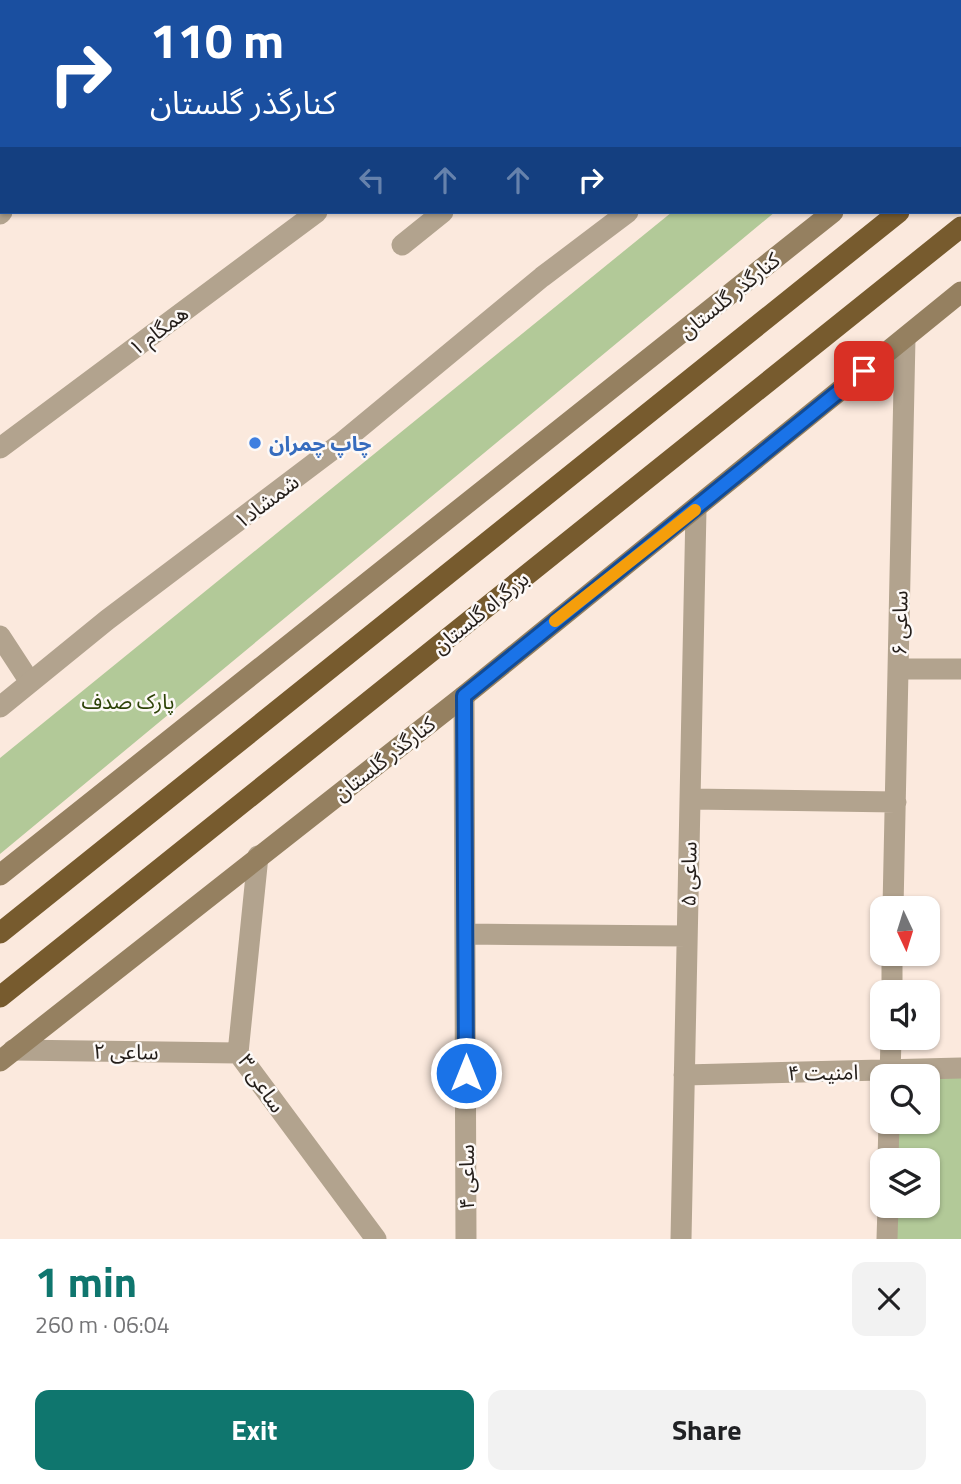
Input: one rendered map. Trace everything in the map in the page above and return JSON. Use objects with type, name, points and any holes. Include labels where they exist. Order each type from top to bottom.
[{"type":"highway","points":[[0,933],[897,214]]},
{"type":"highway","name":"بزرگراه گلستان","points":[[0,997],[961,227]]},
{"type":"main road","name":"کنارگذر گلستان","points":[[0,875],[830,214]]},
{"type":"main road","name":"کنارگذر گلستان","points":[[7,1056],[464,696],[961,292]]},
{"type":"street","name":"همگام ۱","points":[[0,448],[314,214]]},
{"type":"street","points":[[402,245],[441,214]]},
{"type":"street","name":"شمشاد۱","points":[[0,707],[107,620],[340,444],[542,277],[625,214]]},
{"type":"street","name":"ساعی ۶","points":[[893,896],[905,338]]},
{"type":"street","name":"ساعی ۵","points":[[681,1239],[696,509]]},
{"type":"street","points":[[0,636],[30,682]]},
{"type":"street","points":[[898,668],[961,669]]},
{"type":"street","name":"ساعی ۴","points":[[464,696],[467,1239]]},
{"type":"street","points":[[690,799],[895,802]]},
{"type":"street","name":"ساعی ۳","points":[[258,856],[238,1052],[376,1239]]},
{"type":"street","points":[[465,934],[687,936]]},
{"type":"street","name":"ساعی ۲","points":[[7,1056],[238,1052]]},
{"type":"street","name":"امنیت ۴","points":[[940,1070],[961,1068]]},
{"type":"street","name":"امنیت ۴","points":[[684,1075],[870,1074]]},
{"type":"street","points":[[887,1239],[888,1218]]},
{"type":"green space","name":"پارک صدف","points":[[670,214],[773,214],[0,854],[0,758]]},
{"type":"green space","points":[[961,1069],[961,1239],[887,1239],[887,1218],[940,1218],[940,1148],[888,1148],[889,1134],[940,1134],[940,1073]]},
{"type":"slow traffic","points":[[555,621],[695,510]]},
{"type":"place","name":"چاپ چمران","points":[[255,443]]},
{"type":"route","points":[[466,1073],[464,696],[864,371]]}]
